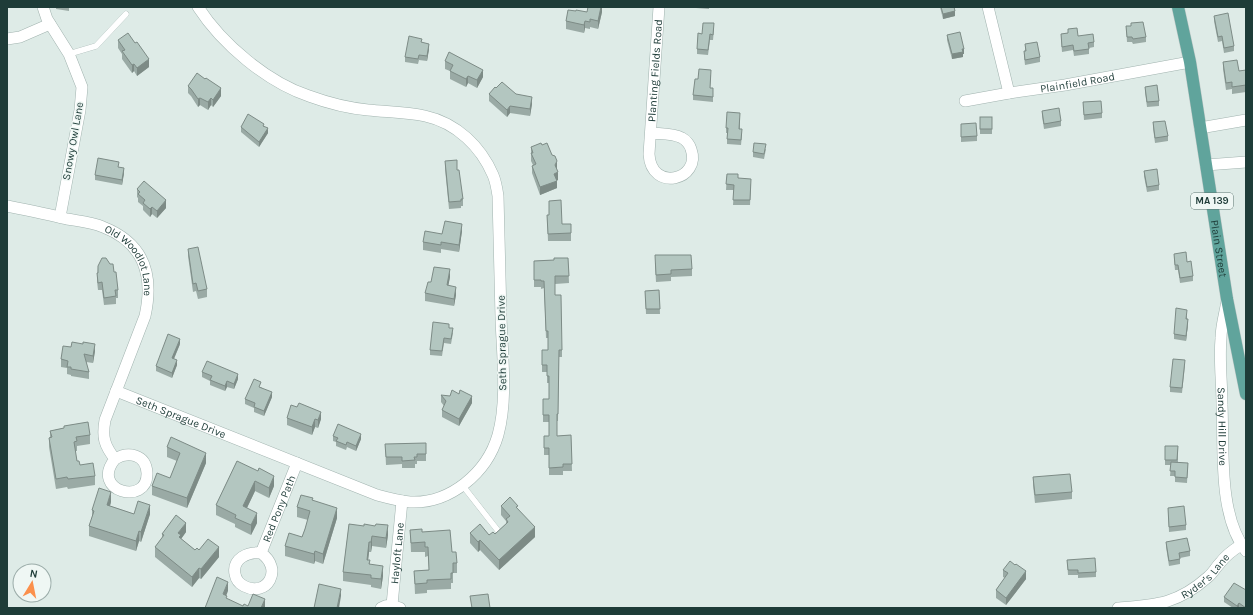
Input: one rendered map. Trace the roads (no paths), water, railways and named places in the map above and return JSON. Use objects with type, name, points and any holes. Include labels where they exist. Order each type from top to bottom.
[{"type":"main road","name":"Plain Street","points":[[1178,7],[1190,62],[1227,299],[1246,394]]},
{"type":"street","name":"Snowy Owl Lane","points":[[43,7],[47,19],[69,54],[82,87],[80,110],[60,217]]},
{"type":"street","name":"Seth Sprague Drive","points":[[116,391],[377,495],[402,501],[411,502],[430,500],[449,494],[463,486],[486,461],[498,435],[503,394],[498,196],[494,177],[485,160],[475,146],[462,134],[446,123],[427,116],[350,108],[307,96],[287,86],[264,73],[244,58],[216,30],[198,7]]},
{"type":"street","name":"Planting Fields Road","points":[[651,133],[676,136],[687,142],[692,153],[692,160],[688,171],[679,177],[664,178],[656,172],[650,161],[651,133],[658,7]]},
{"type":"street","points":[[988,7],[1009,93]]},
{"type":"street","points":[[7,39],[20,37],[50,24]]},
{"type":"street","name":"Plainfield Road","points":[[965,101],[1065,85],[1190,62]]},
{"type":"street","points":[[1200,128],[1246,120]]},
{"type":"street","points":[[1206,165],[1246,162]]},
{"type":"street","name":"Old Woodlot Lane","points":[[7,206],[101,226],[116,233],[130,244],[141,258],[147,272],[148,300],[145,316],[105,420],[103,432],[104,442],[115,459]]},
{"type":"street","name":"Sandy Hill Drive","points":[[1227,299],[1221,335],[1220,354],[1224,468],[1231,521],[1244,548]]},
{"type":"street","name":"Red Pony Path","points":[[261,553],[297,463]]},
{"type":"street","name":"Hayloft Lane","points":[[381,608],[385,606],[396,606],[402,501]]},
{"type":"street","name":"Ryder's Lane","points":[[1118,608],[1150,606],[1180,597],[1210,575],[1229,553],[1244,548]]},
{"type":"lane","points":[[69,54],[96,46],[126,14]]},
{"type":"lane","points":[[463,486],[499,532]]}]
